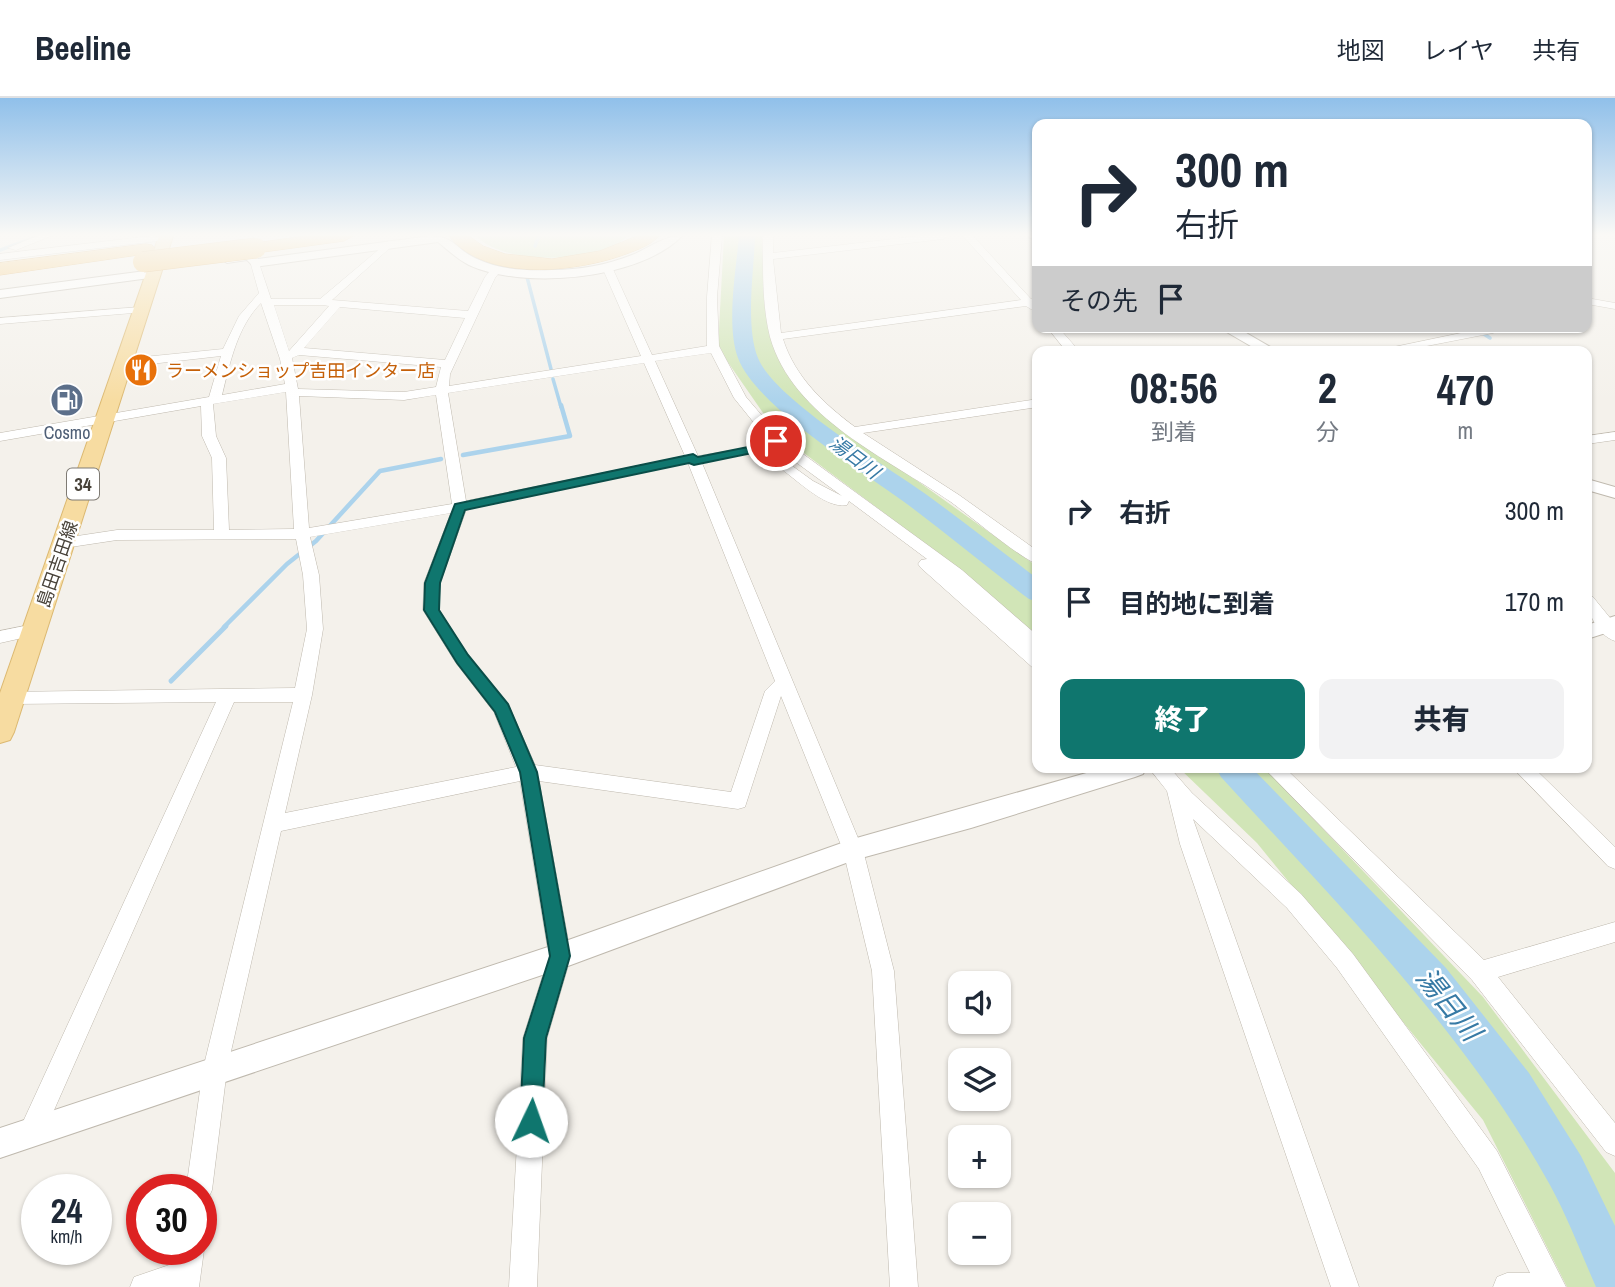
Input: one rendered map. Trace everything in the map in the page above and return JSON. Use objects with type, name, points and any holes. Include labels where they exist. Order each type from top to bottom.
[{"type":"main road","name":"島田吉田線","points":[[0,732],[124,363],[141,310],[144,291]]},
{"type":"street","points":[[201,1174],[215,1069],[303,695],[315,628],[291,355],[263,291]]},
{"type":"street","points":[[323,302],[335,291]]},
{"type":"street","points":[[483,291],[448,364],[442,391],[460,507],[432,583],[431,610],[463,659],[502,709],[528,772],[560,956],[535,1038],[523,1287]]},
{"type":"street","points":[[617,291],[693,460],[853,850],[883,971],[904,1287]]},
{"type":"street","points":[[712,291],[714,349],[740,398],[776,441],[957,574],[1032,641]]},
{"type":"street","points":[[772,291],[776,337],[786,362],[802,383],[853,431],[944,490],[1032,554]]},
{"type":"street","points":[[222,535],[219,458],[209,436],[211,401],[240,321],[252,304],[265,298],[472,314]]},
{"type":"street","points":[[1592,301],[1615,306]]},
{"type":"street","points":[[776,337],[1032,302]]},
{"type":"street","points":[[291,355],[337,304]]},
{"type":"street","points":[[0,321],[141,310]]},
{"type":"street","points":[[1236,333],[1261,346]]},
{"type":"street","points":[[1407,346],[1474,333]]},
{"type":"street","points":[[0,437],[292,390],[404,397],[714,349]]},
{"type":"street","points":[[124,363],[227,352]]},
{"type":"street","points":[[291,355],[448,364]]},
{"type":"street","points":[[853,431],[1032,404]]},
{"type":"street","points":[[1592,439],[1615,436]]},
{"type":"street","points":[[760,452],[776,441]]},
{"type":"street","points":[[64,543],[117,535],[222,535],[307,541],[337,528],[460,507],[753,449],[768,455],[808,484],[832,494],[918,557],[1032,658]]},
{"type":"street","points":[[1592,486],[1615,493]]},
{"type":"street","points":[[1022,546],[1032,545]]},
{"type":"street","points":[[1592,606],[1613,628]]},
{"type":"street","points":[[1592,631],[1613,628]]},
{"type":"street","points":[[0,636],[34,630]]},
{"type":"street","points":[[272,824],[528,772],[738,801],[774,691],[785,683]]},
{"type":"street","points":[[12,696],[303,695]]},
{"type":"street","points":[[31,1133],[228,696]]},
{"type":"street","points":[[0,1143],[560,956],[853,850],[971,818],[1119,773]]},
{"type":"street","points":[[1162,773],[1294,901],[1345,961],[1488,1160],[1552,1286],[1507,1287]]},
{"type":"street","points":[[1278,773],[1480,972],[1615,1143]]},
{"type":"street","points":[[1527,773],[1615,860]]},
{"type":"street","points":[[1175,788],[1190,844],[1345,1287]]},
{"type":"street","points":[[1480,972],[1615,932]]},
{"type":"street","points":[[144,1287],[188,1270]]},
{"type":"green space","points":[[721,291],[764,291],[782,365],[839,425],[1032,563],[1032,634],[923,542],[777,433],[718,348]]},
{"type":"green space","points":[[1184,773],[1270,773],[1483,997],[1615,1173],[1615,1287],[1567,1287],[1483,1120],[1257,843]]},
{"type":"waterway","points":[[531,291],[551,369]]},
{"type":"waterway","name":"湯日川","points":[[744,291],[742,338],[748,359],[759,378],[805,420],[919,501],[1032,588]]},
{"type":"waterway","points":[[1482,333],[1490,338]]},
{"type":"waterway","points":[[553,379],[561,407]]},
{"type":"waterway","points":[[463,455],[570,436],[561,405]]},
{"type":"waterway","points":[[224,627],[287,564],[316,541],[380,471],[441,459]]},
{"type":"waterway","points":[[171,681],[226,626]]},
{"type":"waterway","name":"湯日川","points":[[1237,773],[1433,981],[1514,1088],[1566,1171],[1615,1277]]},
{"type":"place","name":"ラーメンショップ吉田インター店","points":[[141,370]]},
{"type":"place","name":"Cosmo","points":[[67,400]]},
{"type":"route","points":[[531,1121],[535,1038],[560,956],[556,922],[538,842],[528,772],[502,709],[463,659],[431,610],[432,583],[460,507],[693,458],[694,461],[753,449],[760,452],[776,441]]}]
